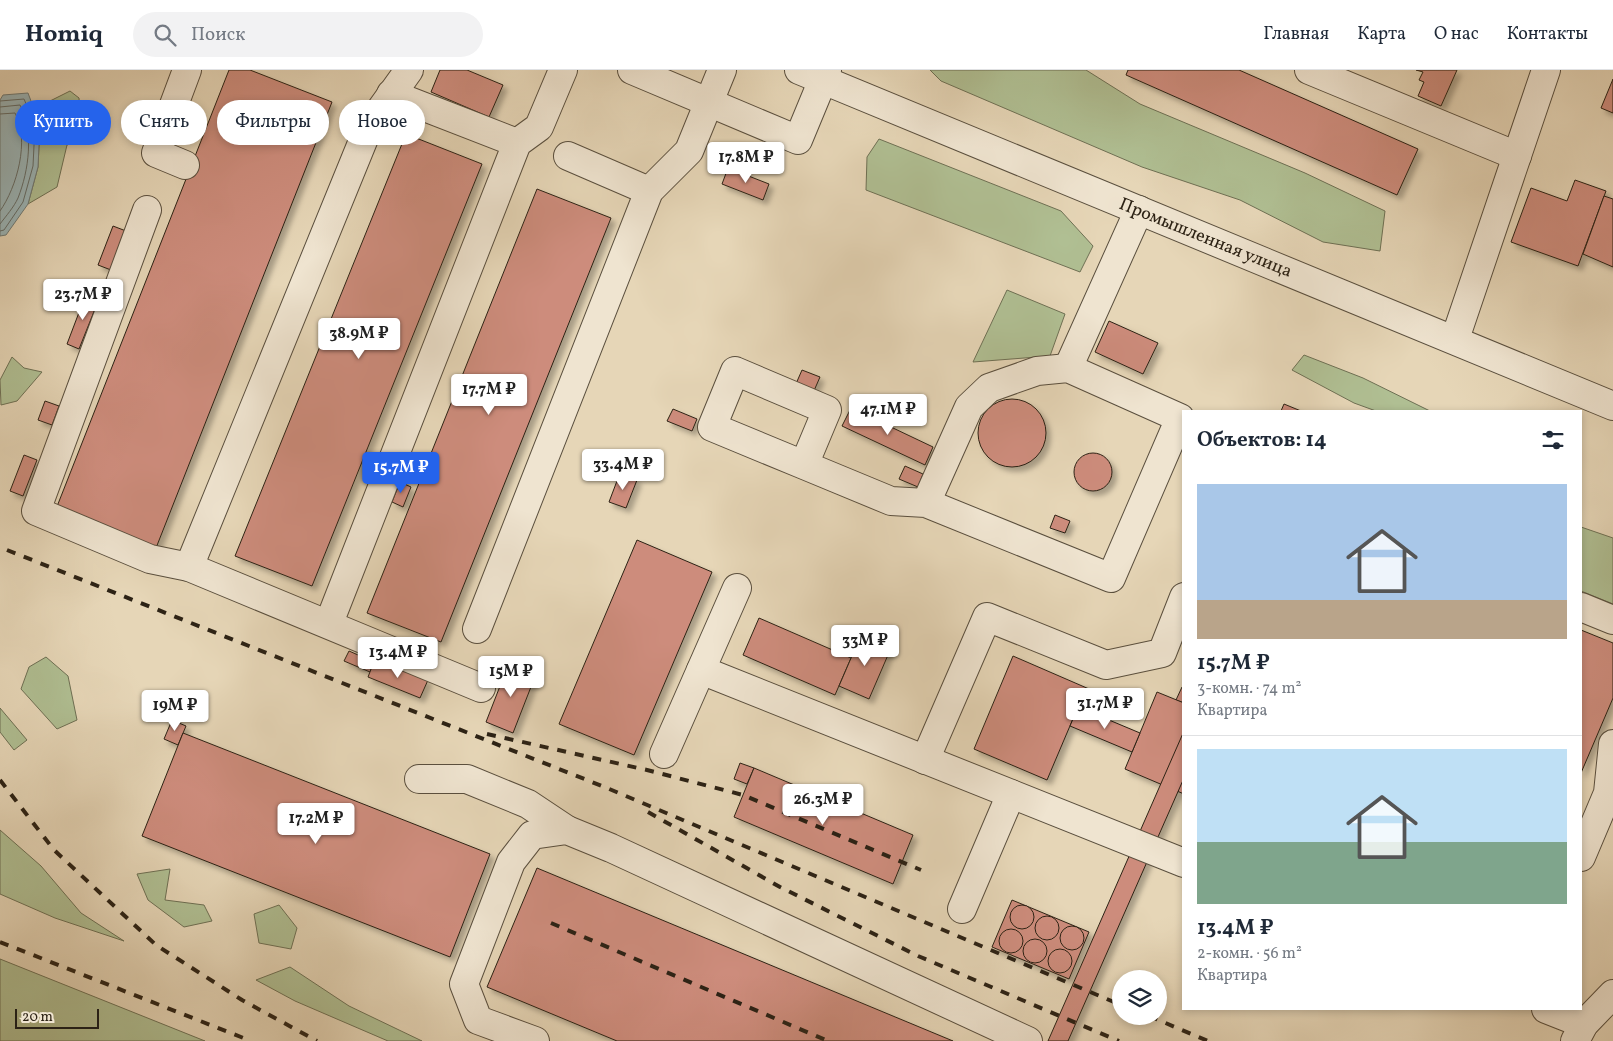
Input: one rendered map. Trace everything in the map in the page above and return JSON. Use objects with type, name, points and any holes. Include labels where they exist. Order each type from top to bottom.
[{"type":"street","points":[[184,165],[156,153],[187,70]]},
{"type":"street","points":[[189,567],[370,126],[409,70]]},
{"type":"street","points":[[330,623],[517,143],[539,127],[563,70]]},
{"type":"street","points":[[632,70],[798,140],[817,73]]},
{"type":"street","points":[[477,629],[649,191],[689,151],[722,70]]},
{"type":"street","points":[[1309,70],[1517,156]]},
{"type":"street","points":[[1455,339],[1546,70]]},
{"type":"street","name":"Промышленная улица","points":[[817,73],[1139,210],[1455,339],[1613,406]]},
{"type":"street","points":[[391,94],[517,143]]},
{"type":"street","points":[[568,156],[649,191]]},
{"type":"street","points":[[147,210],[36,511],[150,559],[189,567],[330,623],[481,688]]},
{"type":"street","points":[[1068,368],[1139,210]]},
{"type":"street","points":[[804,465],[891,501],[926,503],[1111,578],[1180,418],[1068,368],[1036,371],[990,388],[969,407],[926,503]]},
{"type":"street","points":[[664,754],[736,588]]},
{"type":"street","points":[[925,760],[987,617],[1106,665],[1162,653],[1182,602]]},
{"type":"street","points":[[1582,607],[1613,620]]},
{"type":"street","points":[[701,670],[1182,862]]},
{"type":"street","points":[[1582,855],[1608,794],[1613,744]]},
{"type":"street","points":[[419,779],[467,779],[528,804],[567,830],[611,848],[1028,1041]]},
{"type":"street","points":[[962,909],[1011,794]]},
{"type":"street","points":[[535,1041],[478,1020],[464,984],[511,862],[532,835],[567,830]]},
{"type":"street","points":[[1547,1010],[1580,1033],[1613,994]]},
{"type":"green space","points":[[930,70],[1086,70],[1140,104],[1305,173],[1385,211],[1380,251],[1323,242],[1240,200],[1142,167],[941,81]]},
{"type":"green space","points":[[70,91],[79,100],[52,100]]},
{"type":"green space","points":[[879,139],[1061,211],[1093,246],[1080,272],[866,190],[867,157]]},
{"type":"green space","points":[[39,145],[67,145],[57,187],[28,204],[38,167]]},
{"type":"green space","points":[[1007,290],[1065,314],[1050,356],[973,362]]},
{"type":"green space","points":[[1304,355],[1363,378],[1428,410],[1373,410],[1354,403],[1292,370]]},
{"type":"green space","points":[[12,357],[24,368],[42,372],[17,401],[1,405],[0,380]]},
{"type":"green space","points":[[1582,527],[1613,538],[1613,604],[1582,591]]},
{"type":"green space","points":[[46,657],[68,676],[77,720],[57,729],[21,689],[29,667]]},
{"type":"green space","points":[[0,708],[27,740],[14,750],[0,732]]},
{"type":"green space","points":[[0,830],[41,866],[81,913],[124,941],[55,918],[0,894]]},
{"type":"green space","points":[[170,869],[165,900],[204,905],[212,921],[184,927],[148,900],[137,874]]},
{"type":"green space","points":[[279,905],[297,928],[291,949],[259,943],[254,914]]},
{"type":"green space","points":[[0,959],[205,1041],[0,1041]]},
{"type":"green space","points":[[290,967],[349,1006],[422,1041],[388,1041],[295,1001],[256,980]]},
{"type":"water","points":[[28,93],[31,100],[15,100],[15,145],[39,145],[38,167],[28,204],[6,235],[0,236],[0,100],[3,95]]},
{"type":"building","points":[[229,70],[250,70],[327,100],[217,100]]},
{"type":"building","points":[[440,70],[467,70],[503,85],[489,117],[431,92]]},
{"type":"building","points":[[1128,70],[1239,70],[1418,149],[1397,195],[1126,75]]},
{"type":"building","points":[[1416,70],[1457,70],[1441,106],[1418,96],[1424,82],[1419,80],[1423,72]]},
{"type":"building","points":[[1613,79],[1613,113],[1601,108]]},
{"type":"building","points":[[217,100],[217,145],[315,145],[156,548],[56,509],[199,145],[207,145],[207,126]]},
{"type":"building","points":[[425,142],[482,164],[312,586],[235,556],[402,145],[425,145]]},
{"type":"building","points":[[728,168],[769,184],[763,200],[722,184]]},
{"type":"building","points":[[1575,180],[1606,191],[1578,266],[1511,242],[1531,188],[1567,201]]},
{"type":"building","points":[[537,189],[611,218],[441,642],[367,613]]},
{"type":"building","points":[[1604,196],[1613,199],[1613,267],[1583,254]]},
{"type":"building","points":[[113,226],[126,231],[111,270],[98,265]]},
{"type":"building","points":[[86,294],[99,299],[79,349],[67,344]]},
{"type":"building","points":[[1109,321],[1158,343],[1143,374],[1095,352]]},
{"type":"building","points":[[802,370],[820,377],[813,393],[795,386]]},
{"type":"building","points":[[1012,399],[1025,402],[1036,409],[1043,420],[1046,433],[1043,446],[1036,457],[1025,464],[1012,467],[999,464],[988,457],[981,446],[978,433],[981,420],[988,409],[999,402]]},
{"type":"building","points":[[45,401],[59,406],[52,425],[38,420]]},
{"type":"building","points":[[1284,404],[1299,410],[1281,410]]},
{"type":"building","points":[[851,408],[933,447],[925,465],[842,426]]},
{"type":"building","points":[[673,409],[697,419],[692,431],[667,421]]},
{"type":"building","points":[[1093,453],[1106,459],[1112,472],[1106,485],[1093,491],[1080,485],[1074,472],[1080,459]]},
{"type":"building","points":[[24,455],[37,460],[23,496],[10,491]]},
{"type":"building","points":[[905,466],[923,474],[918,487],[899,479]]},
{"type":"building","points":[[620,473],[637,480],[626,508],[609,502]]},
{"type":"building","points":[[400,482],[411,487],[403,507],[392,502]]},
{"type":"building","points":[[1055,515],[1070,521],[1065,533],[1050,528]]},
{"type":"building","points":[[637,540],[712,572],[634,755],[559,724]]},
{"type":"building","points":[[759,618],[851,658],[835,695],[743,655]]},
{"type":"building","points":[[1582,630],[1613,643],[1613,698],[1582,771]]},
{"type":"building","points":[[861,635],[891,648],[869,699],[839,686]]},
{"type":"building","points":[[349,651],[374,662],[370,672],[344,661]]},
{"type":"building","points":[[1013,656],[1096,692],[1088,711],[1078,707],[1047,780],[974,749]]},
{"type":"building","points":[[375,659],[428,680],[420,698],[368,677]]},
{"type":"building","points":[[509,663],[536,674],[513,733],[486,722]]},
{"type":"building","points":[[1182,687],[1182,702],[1176,700]]},
{"type":"building","points":[[1157,692],[1182,702],[1182,793],[1125,769]]},
{"type":"building","points":[[1078,707],[1140,733],[1132,752],[1070,726]]},
{"type":"building","points":[[172,720],[186,726],[178,745],[164,739]]},
{"type":"building","points":[[183,733],[490,854],[450,957],[142,836]]},
{"type":"building","points":[[1182,736],[1182,783],[1068,1041],[1048,1041]]},
{"type":"building","points":[[740,763],[754,768],[747,784],[734,779]]},
{"type":"building","points":[[754,768],[913,835],[893,884],[734,817]]},
{"type":"building","points":[[537,868],[953,1041],[617,1041],[487,987]]},
{"type":"building","points":[[1012,900],[1089,932],[1069,979],[992,947]]},
{"type":"building","points":[[1022,905],[1031,908],[1034,917],[1031,926],[1022,929],[1013,926],[1010,917],[1013,908]]},
{"type":"building","points":[[1047,916],[1056,919],[1059,928],[1056,937],[1047,940],[1038,937],[1035,928],[1038,919]]},
{"type":"building","points":[[1072,926],[1081,929],[1084,938],[1081,947],[1072,950],[1063,947],[1060,938],[1063,929]]},
{"type":"building","points":[[1011,929],[1020,932],[1023,941],[1020,950],[1011,953],[1002,950],[999,941],[1002,932]]},
{"type":"building","points":[[1035,939],[1044,942],[1047,951],[1044,960],[1035,963],[1026,960],[1023,951],[1026,942]]},
{"type":"building","points":[[1060,949],[1069,952],[1072,961],[1069,970],[1060,973],[1051,970],[1048,961],[1051,952]]},
{"type":"railway","points":[[7,550],[607,788],[1112,1001]]},
{"type":"railway","points":[[487,734],[647,770],[743,795],[921,870]]},
{"type":"railway","points":[[0,780],[54,850],[156,945],[242,1000],[317,1041]]},
{"type":"railway","points":[[648,812],[780,887],[918,956],[1119,1041]]},
{"type":"railway","points":[[551,923],[828,1041]]},
{"type":"railway","points":[[0,942],[251,1041]]},
{"type":"railway","points":[[1167,1024],[1208,1041]]}]
